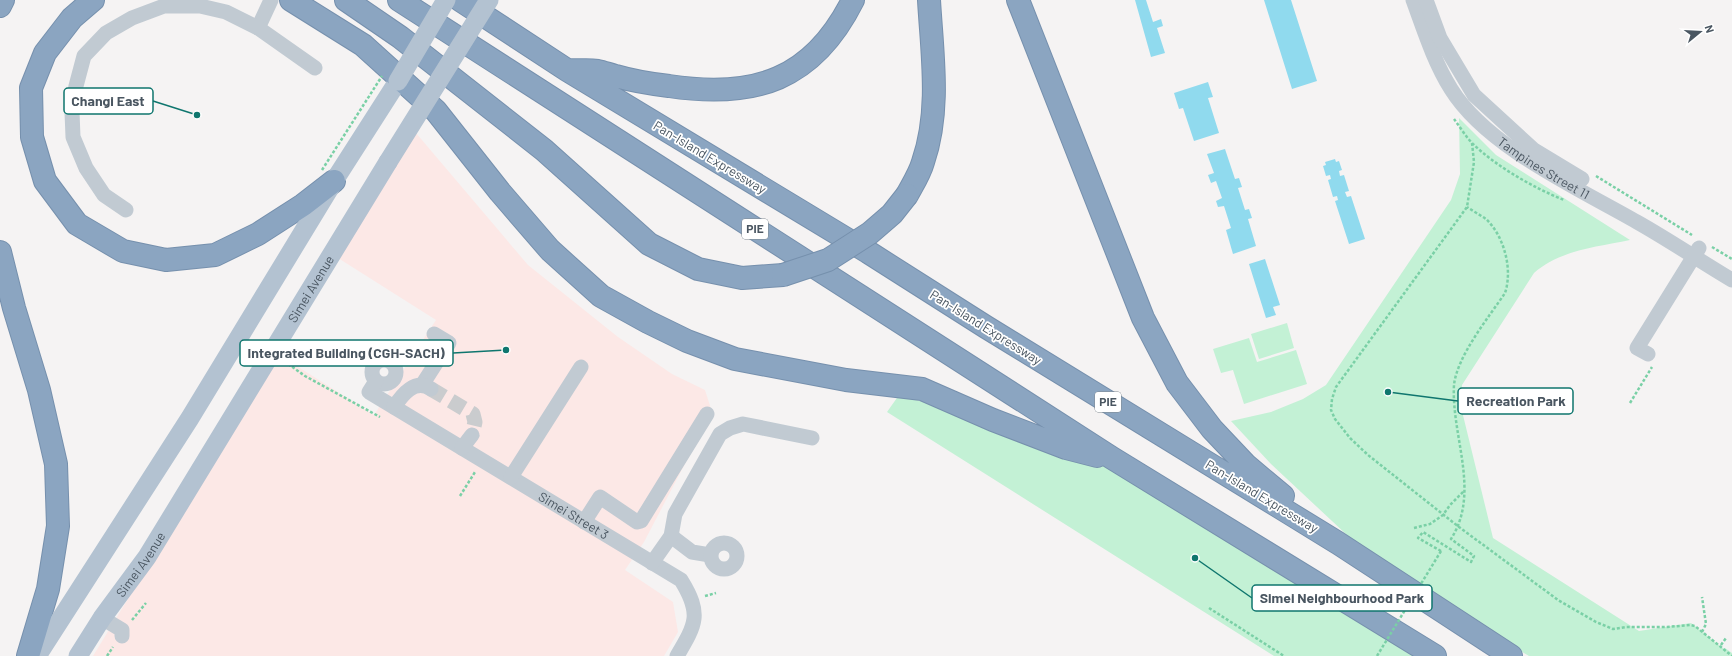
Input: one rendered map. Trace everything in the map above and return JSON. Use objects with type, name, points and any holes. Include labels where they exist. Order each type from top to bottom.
[{"type":"highway","points":[[0,6],[3,0]]},
{"type":"highway","points":[[93,0],[72,18],[45,53],[31,88],[32,137],[45,181],[77,224],[123,251],[166,260],[215,255],[258,234],[303,204],[328,176]]},
{"type":"highway","points":[[291,0],[363,45],[436,110],[500,192],[550,250],[601,296],[648,322],[687,341],[735,359],[846,380],[922,389],[993,420],[1066,448],[1091,455],[1112,458]]},
{"type":"highway","points":[[346,0],[400,37],[544,150],[649,244],[698,269],[742,278],[783,275],[828,260],[870,233],[892,214],[907,195],[923,162],[932,124],[934,81],[929,0]]},
{"type":"highway","name":"PIE","points":[[399,0],[1112,458],[1435,656]]},
{"type":"highway","name":"Pan-Island Expressway","points":[[460,0],[567,70],[868,252],[986,327],[1338,543],[1511,656]]},
{"type":"highway","points":[[567,70],[599,71],[616,76],[684,88],[735,90],[759,85],[794,71],[814,54],[832,36],[853,0]]},
{"type":"highway","points":[[1018,0],[1143,318],[1177,383],[1212,429],[1246,465],[1338,543]]},
{"type":"highway","points":[[0,252],[39,390],[56,464],[58,526],[48,589],[28,656]]},
{"type":"main road","points":[[37,656],[190,418],[328,176],[398,81],[446,0]]},
{"type":"main road","name":"Simei Avenue","points":[[78,656],[102,618],[147,557],[388,162],[489,0]]},
{"type":"street","points":[[258,28],[271,0]]},
{"type":"street","name":"Tampines Street 11","points":[[1413,0],[1435,41]]},
{"type":"street","name":"Tampines Street 11","points":[[1426,0],[1435,41],[1451,89],[1465,108],[1486,129],[1525,159],[1700,247],[1732,269]]},
{"type":"street","points":[[126,210],[104,195],[86,168],[73,137],[72,112],[76,86],[84,56],[106,33],[132,18],[164,6],[200,6],[226,12],[258,28],[315,68]]},
{"type":"street","points":[[1646,356],[1700,247]]},
{"type":"street","name":"Tampines Street 11","points":[[1700,247],[1732,280]]},
{"type":"street","points":[[394,407],[403,394],[412,388],[426,387],[449,343],[434,334]]},
{"type":"street","points":[[511,477],[581,367]]},
{"type":"street","name":"Simei Street 3","points":[[376,380],[369,392],[681,580],[691,596],[695,614],[692,631],[677,656]]},
{"type":"street","points":[[584,522],[600,497],[637,522],[644,519],[707,414]]},
{"type":"street","points":[[652,563],[671,536],[675,514],[720,434],[730,428],[743,424],[812,438]]},
{"type":"street","points":[[462,448],[472,435]]},
{"type":"street","points":[[671,536],[692,552],[710,555]]},
{"type":"street","points":[[102,618],[122,630],[122,636]]},
{"type":"path","points":[[328,176],[385,72]]},
{"type":"path","points":[[1472,143],[1474,162],[1467,207],[1336,387],[1332,399],[1331,410],[1335,420],[1350,438],[1368,455],[1443,515],[1558,600],[1579,613],[1613,629],[1626,627],[1695,626],[1732,656]]},
{"type":"path","points":[[1590,173],[1700,247],[1732,260]]},
{"type":"path","points":[[1377,656],[1441,551],[1418,538],[1423,532],[1471,562],[1474,556],[1451,539],[1459,527],[1465,490],[1454,384],[1460,361],[1505,293],[1508,281],[1505,255],[1500,239],[1486,220],[1467,207]]},
{"type":"path","points":[[1630,403],[1646,356]]},
{"type":"path","points":[[460,496],[476,470]]},
{"type":"path","points":[[1414,528],[1430,524],[1443,515],[1450,505],[1465,490]]},
{"type":"path","points":[[708,595],[716,593]]},
{"type":"path","points":[[1702,597],[1706,624],[1702,632]]},
{"type":"path","points":[[1209,608],[1284,656]]},
{"type":"path","points":[[1721,646],[1726,638]]},
{"type":"shaded area","points":[[416,133],[528,265],[618,337],[672,374],[705,390],[712,412],[644,542],[625,570],[673,602],[678,632],[664,656],[93,656],[278,354],[374,415],[436,320],[338,258]]},
{"type":"green space","points":[[1459,118],[1496,155],[1630,240],[1592,247],[1567,254],[1544,265],[1534,273],[1462,385],[1461,407],[1493,538],[1639,631],[1691,623],[1724,649],[1725,648],[1732,653],[1732,656],[1529,656],[1378,564],[1271,464],[1231,421],[1271,412],[1303,399],[1326,385],[1451,200],[1460,174]]},
{"type":"green space","points":[[1287,323],[1294,348],[1259,359],[1251,334]]},
{"type":"green space","points":[[1249,338],[1257,362],[1296,350],[1307,384],[1244,404],[1233,370],[1221,373],[1213,349]]},
{"type":"green space","points":[[899,395],[991,421],[1089,456],[1430,656],[1274,656],[887,412]]},
{"type":"water","points":[[1135,0],[1146,0],[1153,22],[1161,19],[1163,26],[1157,28],[1165,53],[1151,57]]},
{"type":"water","points":[[1264,0],[1291,0],[1317,81],[1292,89]]},
{"type":"water","points":[[1208,82],[1213,97],[1208,98],[1219,133],[1194,141],[1183,108],[1179,109],[1174,93]]},
{"type":"water","points":[[1225,149],[1235,179],[1239,178],[1242,187],[1238,188],[1245,210],[1249,209],[1252,218],[1248,219],[1256,246],[1233,254],[1226,230],[1231,228],[1224,206],[1218,207],[1216,201],[1222,198],[1216,181],[1211,183],[1208,175],[1214,173],[1207,154]]},
{"type":"water","points":[[1335,159],[1336,162],[1339,161],[1342,170],[1339,171],[1340,176],[1344,175],[1349,191],[1345,192],[1347,197],[1351,196],[1365,239],[1349,244],[1335,201],[1338,200],[1337,196],[1333,197],[1328,180],[1331,179],[1330,175],[1326,176],[1323,166],[1326,165],[1325,162]]},
{"type":"water","points":[[1265,259],[1280,305],[1273,307],[1276,315],[1266,318],[1249,264]]},
{"type":"tunnel","points":[[431,389],[473,414],[475,422],[472,435]]},
{"type":"place","name":"Changi East","points":[[197,115]]},
{"type":"place","name":"Integrated Building (CGH-SACH)","points":[[506,350]]},
{"type":"place","name":"Recreation Park","points":[[1388,392]]},
{"type":"place","name":"Simei Neighbourhood Park","points":[[1195,558]]}]
